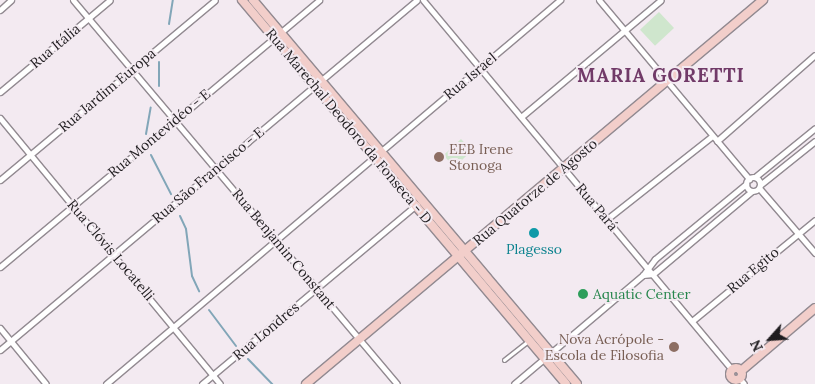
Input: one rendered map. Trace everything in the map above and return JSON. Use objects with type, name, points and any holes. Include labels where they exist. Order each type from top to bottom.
[{"type":"street","points":[[0,10],[11,0]]},
{"type":"street","name":"Rua Benjamin Constant","points":[[73,0],[133,68],[397,384]]},
{"type":"street","name":"Rua Itália","points":[[0,92],[110,0]]},
{"type":"street","name":"Rua Jardim Europa","points":[[0,180],[215,0]]},
{"type":"street","name":"Rua Marechal Deodoro da Fonseca - D","points":[[242,0],[277,35],[397,176],[439,226],[500,306],[566,384]]},
{"type":"street","name":"Rua Marechal Deodoro da Fonseca - D","points":[[253,0],[277,35]]},
{"type":"street","name":"Rua Montevidéo - E","points":[[0,267],[318,0]]},
{"type":"street","name":"Rua São Francisco - E","points":[[0,350],[417,0]]},
{"type":"street","name":"Rua Pará","points":[[422,0],[737,376]]},
{"type":"street","name":"Rua Israel","points":[[174,328],[560,0]]},
{"type":"street","points":[[599,0],[714,138],[747,181],[752,191]]},
{"type":"street","points":[[521,117],[661,0]]},
{"type":"street","name":"Rua Quatorze de Agosto","points":[[311,382],[763,0]]},
{"type":"street","points":[[607,219],[714,138],[815,55]]},
{"type":"street","name":"Rua Clóvis Locatelli","points":[[0,118],[220,384]]},
{"type":"street","points":[[514,384],[643,275],[647,267],[747,181],[755,177],[815,128]]},
{"type":"street","points":[[643,275],[653,274],[815,140]]},
{"type":"street","points":[[755,177],[760,186],[815,253]]},
{"type":"street","name":"Rua Londres","points":[[202,384],[419,203]]},
{"type":"street","points":[[723,203],[729,210]]},
{"type":"street","name":"Rua Egito","points":[[692,321],[815,220]]},
{"type":"street","points":[[696,225],[702,233]]},
{"type":"street","points":[[672,246],[678,253]]},
{"type":"street","points":[[461,254],[472,260],[577,384]]},
{"type":"street","points":[[725,384],[737,376],[815,308]]},
{"type":"street","points":[[0,328],[46,384]]},
{"type":"street","points":[[106,384],[174,328]]},
{"type":"lane","points":[[500,306],[507,300]]},
{"type":"lane","points":[[504,360],[529,340]]},
{"type":"green space","points":[[659,12],[674,28],[655,46],[640,30]]},
{"type":"green space","points":[[461,139],[472,151],[454,167],[443,155]]},
{"type":"waterway","points":[[169,24],[173,0]]},
{"type":"waterway","points":[[159,62],[159,86]]},
{"type":"waterway","points":[[146,134],[151,107]]},
{"type":"waterway","points":[[151,155],[171,194]]},
{"type":"waterway","points":[[180,216],[186,229],[192,276],[199,291]]},
{"type":"waterway","points":[[209,310],[236,346]]},
{"type":"waterway","points":[[248,359],[272,384]]},
{"type":"place","name":"EEB Irene Stonoga","points":[[439,157]]},
{"type":"place","name":"Plagesso","points":[[534,233]]},
{"type":"place","name":"Aquatic Center","points":[[583,294]]},
{"type":"place","name":"Nova Acrópole - Escola de Filosofia","points":[[674,347]]},
{"type":"district","name":"MARIA GORETTI","points":[[661,76]]}]
